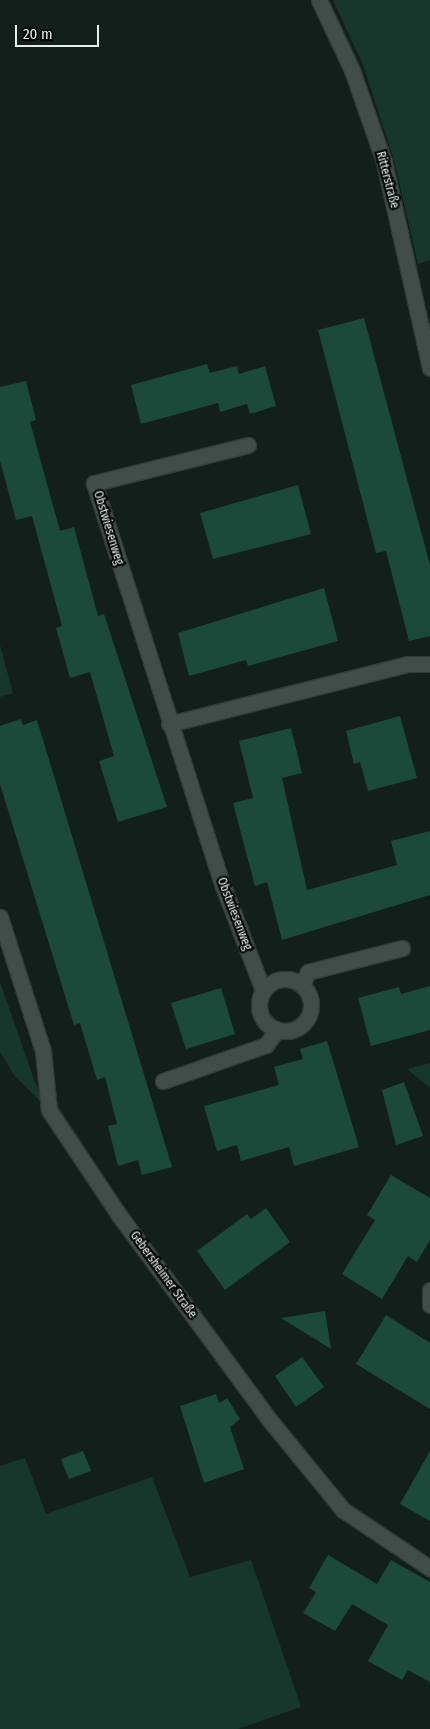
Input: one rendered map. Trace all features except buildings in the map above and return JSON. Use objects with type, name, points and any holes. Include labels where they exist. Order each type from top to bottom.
[{"type":"street","name":"Ritterstraße","points":[[319,0],[352,70],[384,162],[427,335],[430,368]]},
{"type":"street","name":"Obstwiesenweg","points":[[248,445],[94,483],[222,886],[264,990]]},
{"type":"street","points":[[169,724],[408,664],[430,664]]},
{"type":"street","name":"Gebersheimer Straße","points":[[0,917],[43,1051],[49,1110],[119,1215],[256,1402],[337,1502],[430,1568]]},
{"type":"street","points":[[302,984],[308,972],[402,948]]},
{"type":"street","points":[[286,978],[302,984],[311,998],[307,1021],[293,1031],[277,1030],[260,1014],[264,990],[286,978]]},
{"type":"street","points":[[163,1081],[266,1046],[277,1030]]},
{"type":"street","points":[[430,1290],[430,1306]]},
{"type":"green space","points":[[333,0],[430,0],[430,260],[418,264],[394,160],[363,65]]},
{"type":"green space","points":[[0,645],[13,693],[0,697]]},
{"type":"green space","points":[[0,982],[36,1085],[49,1110],[14,1075],[0,1052]]},
{"type":"green space","points":[[430,1063],[430,1088],[407,1069]]},
{"type":"green space","points":[[25,1458],[46,1514],[152,1477],[190,1577],[251,1560],[301,1707],[238,1729],[0,1729],[0,1466]]}]
